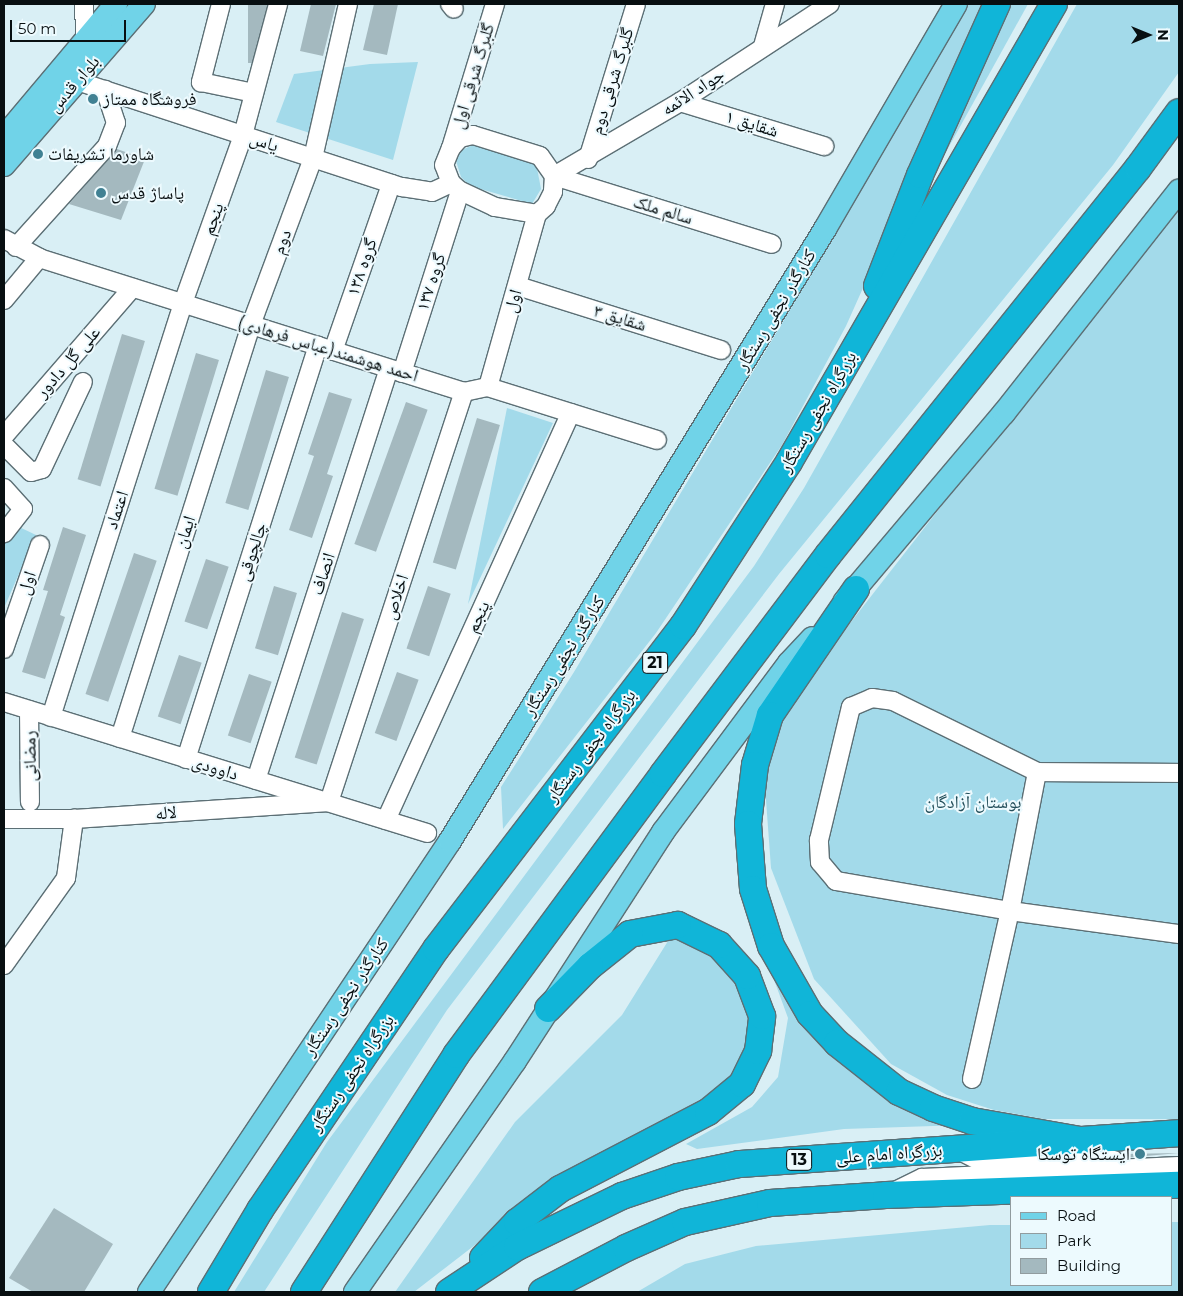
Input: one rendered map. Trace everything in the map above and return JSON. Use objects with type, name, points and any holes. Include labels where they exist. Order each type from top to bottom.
[{"type":"highway","points":[[845,366],[920,175],[997,4]]},
{"type":"highway","name":"بزرگراه نجفی رستگار","points":[[211,1292],[260,1210],[436,949],[683,626],[790,462],[1054,4]]},
{"type":"highway","points":[[304,1292],[456,1055],[662,774],[828,555],[1138,168],[1179,112]]},
{"type":"highway","points":[[856,589],[770,716],[755,765],[748,824],[753,889],[771,946],[810,1014],[837,1043],[899,1092],[933,1108],[972,1121],[1080,1140]]},
{"type":"highway","points":[[456,1286],[516,1222],[560,1189],[708,1112],[742,1084],[758,1051],[762,1016],[747,976],[719,945],[678,925],[630,934],[590,966],[548,1009]]},
{"type":"highway","name":"بزرگراه امام علی","points":[[456,1286],[516,1247],[613,1200],[678,1177],[739,1164],[1179,1133]]},
{"type":"highway","points":[[542,1292],[626,1248],[685,1222],[770,1203],[886,1195],[1179,1185]]},
{"type":"main road","name":"بلوار قدس","points":[[4,137],[85,38],[116,4]]},
{"type":"main road","name":"بلوار قدس","points":[[4,165],[144,4]]},
{"type":"main road","name":"کنارگذر نجفی رستگار","points":[[149,1292],[450,840],[690,452],[956,4]]},
{"type":"main road","points":[[355,1292],[548,1009],[663,832],[789,663],[856,589],[1004,412],[1179,190]]},
{"type":"street","points":[[84,4],[85,38]]},
{"type":"street","points":[[221,4],[201,82],[254,93]]},
{"type":"street","name":"پنجم","points":[[183,303],[243,135],[278,4]]},
{"type":"street","name":"دوم","points":[[251,325],[313,158],[348,4]]},
{"type":"street","name":"گلبرگ شرقی اول","points":[[456,187],[444,165],[451,148],[495,4]]},
{"type":"street","name":"گلبرگ شرقی دوم","points":[[588,159],[636,4]]},
{"type":"street","points":[[763,46],[775,4]]},
{"type":"street","name":"جواد الائمه","points":[[554,176],[588,159],[680,102],[830,4]]},
{"type":"street","points":[[936,38],[946,4]]},
{"type":"street","name":"یاس","points":[[77,81],[391,184],[432,192],[456,187]]},
{"type":"street","points":[[10,243],[107,146],[116,123],[105,90]]},
{"type":"street","name":"شقایق ۱","points":[[680,102],[824,146]]},
{"type":"street","points":[[451,148],[460,138],[473,135],[488,139],[540,156],[554,176],[553,192],[546,206],[537,214],[495,206],[456,187]]},
{"type":"street","name":"سالم ملک","points":[[554,176],[772,244]]},
{"type":"street","name":"گروه ۱۳۸","points":[[325,348],[391,184]]},
{"type":"street","name":"گروه ۱۳۷","points":[[395,371],[456,187]]},
{"type":"street","name":"اول","points":[[488,387],[537,214]]},
{"type":"street","name":"احمد هوشمند(عباس فرهادی)","points":[[10,243],[39,258],[395,371],[464,392],[488,387],[657,440]]},
{"type":"street","points":[[4,300],[39,258]]},
{"type":"street","name":"شقایق ۳","points":[[518,286],[722,350]]},
{"type":"street","name":"علی گل دادور","points":[[4,436],[132,288]]},
{"type":"street","name":"اعتماد","points":[[51,717],[183,303]]},
{"type":"street","name":"ایمان","points":[[120,738],[251,325]]},
{"type":"street","name":"چالچوقی","points":[[186,758],[325,348]]},
{"type":"street","name":"انصاف","points":[[256,780],[395,371]]},
{"type":"street","points":[[4,446],[32,472],[42,469],[83,382]]},
{"type":"street","name":"اخلاص","points":[[329,802],[464,392]]},
{"type":"street","name":"پنجم","points":[[386,820],[571,413]]},
{"type":"street","points":[[4,488],[23,509],[4,533]]},
{"type":"street","name":"اول","points":[[4,649],[40,545]]},
{"type":"street","points":[[1179,773],[1037,772],[893,701],[872,698],[851,707],[818,840],[820,862],[836,881],[1010,911],[1179,934]]},
{"type":"street","name":"داوودی","points":[[4,702],[427,833]]},
{"type":"street","name":"رمضانی","points":[[29,710],[30,802]]},
{"type":"street","points":[[972,1079],[1010,911],[1037,772]]},
{"type":"street","name":"لاله","points":[[4,820],[74,819],[329,802]]},
{"type":"street","points":[[4,965],[66,878],[74,819]]},
{"type":"street","points":[[958,1149],[978,1160],[1081,1156],[1120,1161]]},
{"type":"street","points":[[886,1195],[922,1178],[1179,1166]]},
{"type":"green space","points":[[967,4],[990,4],[846,326],[782,445],[656,633],[503,829],[501,787],[574,672],[856,199]]},
{"type":"green space","points":[[1001,4],[1028,4],[925,190]]},
{"type":"green space","points":[[1077,4],[1179,4],[1179,72],[1113,165],[779,574],[447,1010],[264,1292],[234,1292],[327,1142],[754,566],[804,488]]},
{"type":"green space","points":[[418,62],[393,160],[276,122],[294,74],[370,64]]},
{"type":"green space","points":[[475,144],[531,162],[537,168],[541,189],[532,204],[470,186],[461,177],[456,161],[462,150]]},
{"type":"green space","name":"بوستان آزادگان","points":[[1179,208],[1179,1119],[1044,1119],[994,1110],[947,1095],[891,1064],[814,979],[771,868],[764,773],[773,722],[1109,291]]},
{"type":"green space","points":[[507,408],[553,423],[468,604]]},
{"type":"green space","points":[[15,525],[36,535],[4,608],[4,538]]},
{"type":"green space","points":[[673,933],[716,957],[745,986],[758,1027],[749,1063],[699,1106],[563,1177],[414,1292],[395,1292],[515,1122],[622,1015]]},
{"type":"green space","points":[[773,977],[783,982],[824,1043],[963,1125],[844,1129],[697,1149],[686,1144],[752,1107],[778,1077],[788,1018]]},
{"type":"green space","points":[[1173,1222],[1179,1222],[1179,1292],[637,1292],[685,1264],[756,1246],[990,1225],[1010,1225],[1010,1286],[1173,1286]]},
{"type":"building","points":[[248,4],[267,4],[267,63],[248,63]]},
{"type":"building","points":[[311,4],[336,4],[323,56],[300,51]]},
{"type":"building","points":[[374,4],[398,4],[387,55],[363,50]]},
{"type":"building","name":"پاساژ قدس","points":[[117,149],[145,159],[121,220],[69,204]]},
{"type":"building","points":[[122,334],[145,341],[101,486],[78,479]]},
{"type":"building","points":[[196,353],[219,360],[177,496],[154,489]]},
{"type":"building","points":[[266,370],[289,377],[248,510],[225,503]]},
{"type":"building","points":[[329,392],[352,399],[327,474],[333,476],[312,538],[289,530],[314,456],[308,454]]},
{"type":"building","points":[[406,402],[428,410],[376,552],[354,544]]},
{"type":"building","points":[[477,418],[500,425],[456,569],[433,562]]},
{"type":"building","points":[[63,527],[86,535],[60,615],[65,617],[45,679],[22,672],[48,591],[43,590]]},
{"type":"building","points":[[134,553],[157,561],[108,702],[85,694]]},
{"type":"building","points":[[206,559],[229,567],[207,629],[185,621]]},
{"type":"building","points":[[274,586],[297,593],[278,655],[255,648]]},
{"type":"building","points":[[428,586],[451,594],[429,656],[407,648]]},
{"type":"building","points":[[342,612],[364,619],[317,765],[295,758]]},
{"type":"building","points":[[179,655],[202,663],[181,724],[158,716]]},
{"type":"building","points":[[397,672],[419,680],[396,741],[375,733]]},
{"type":"building","points":[[249,674],[272,682],[251,743],[228,735]]},
{"type":"building","points":[[1179,1153],[1124,1158],[1123,1155],[1123,1154]]},
{"type":"building","points":[[54,1208],[113,1244],[84,1292],[33,1292],[9,1278]]},
{"type":"place","name":"فروشگاه ممتاز","points":[[93,99]]},
{"type":"place","name":"شاورما تشریفات","points":[[38,154]]},
{"type":"place","name":"پاساژ قدس","points":[[101,193]]},
{"type":"place","name":"ایستگاه توسکا","points":[[1140,1154]]}]
